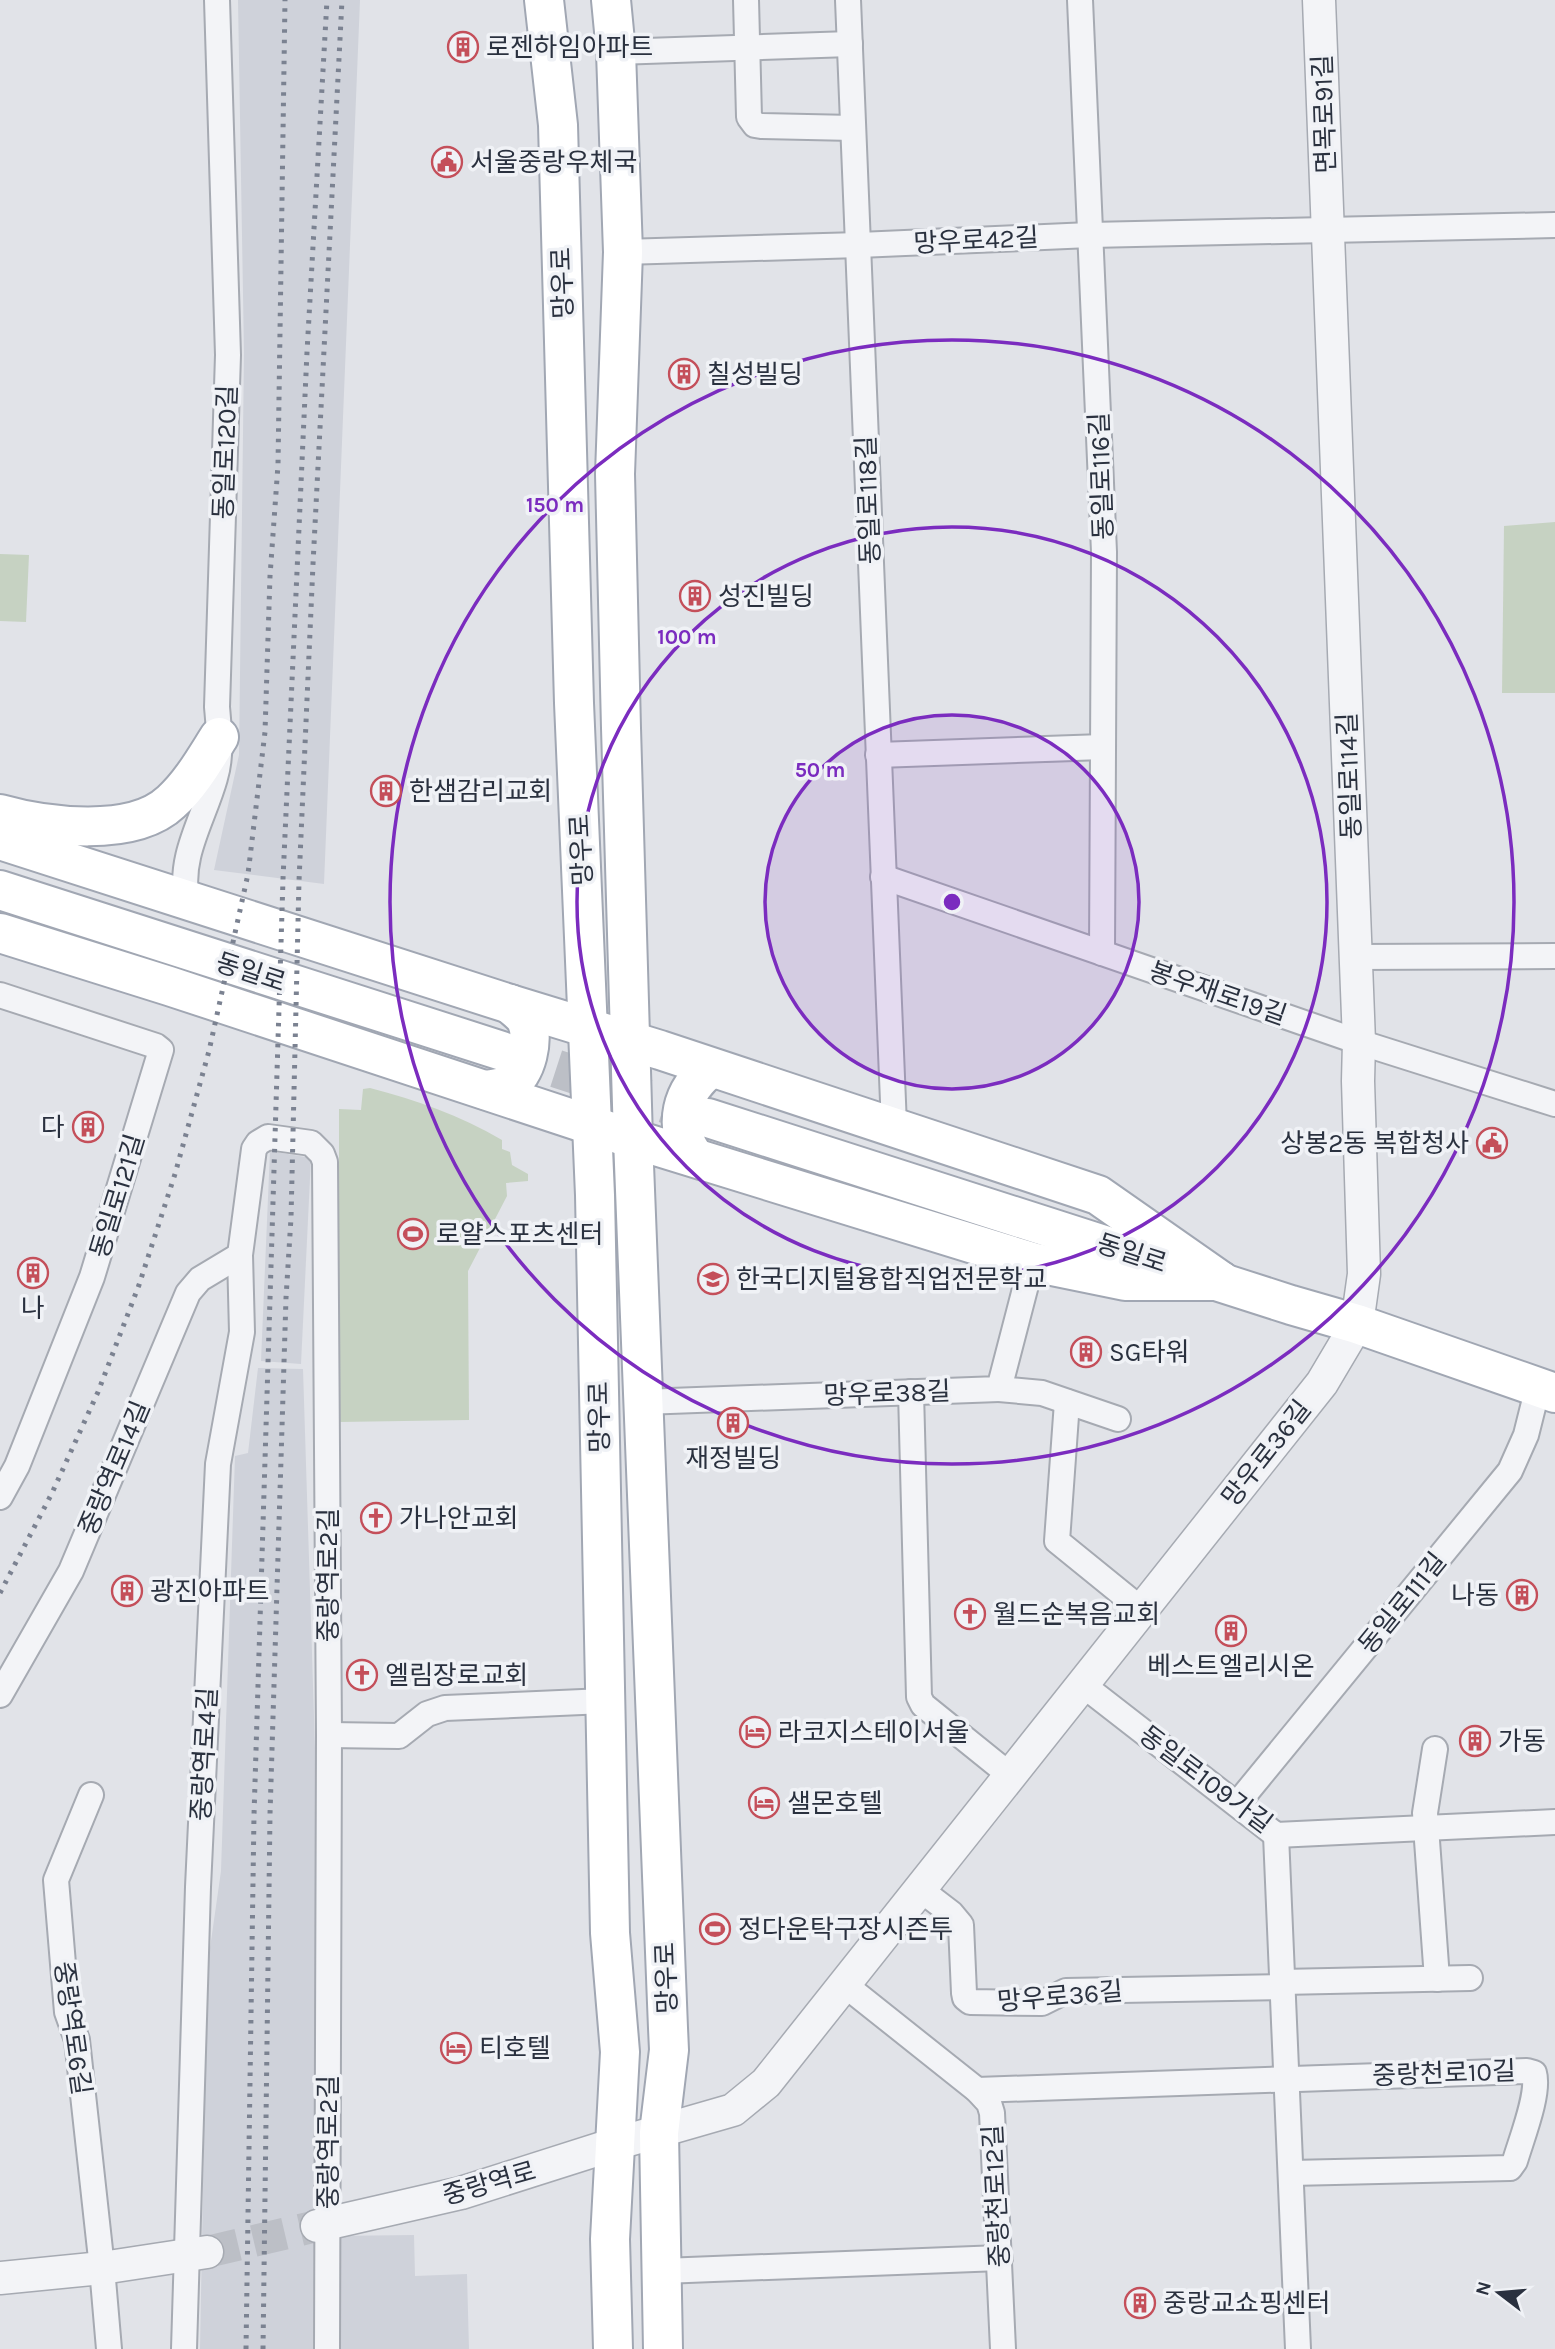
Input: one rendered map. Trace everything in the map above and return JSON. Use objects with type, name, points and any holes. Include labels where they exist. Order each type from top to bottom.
[{"type":"main road","name":"망우로","points":[[544,0],[558,125],[574,703],[595,1208],[610,1933],[620,2052],[610,2239],[613,2349]]},
{"type":"main road","name":"망우로","points":[[611,0],[616,52],[623,252],[615,474],[633,1139],[669,2050],[659,2133],[663,2349]]},
{"type":"main road","points":[[0,814],[24,821],[92,826],[132,822],[151,816],[171,803],[194,776],[219,737]]},
{"type":"main road","points":[[0,840],[894,1126],[1098,1195],[1221,1281]]},
{"type":"main road","name":"동일로","points":[[0,890],[502,1051]]},
{"type":"main road","points":[[0,933],[590,1126],[1032,1262],[1125,1281],[1221,1281]]},
{"type":"main road","points":[[486,1090],[509,1084],[520,1073],[529,1045],[529,1028],[523,1015],[510,1004]]},
{"type":"main road","points":[[694,1157],[685,1144],[681,1116],[692,1086],[711,1068]]},
{"type":"main road","name":"동일로","points":[[708,1118],[1357,1324],[1547,1390]]},
{"type":"street","name":"동일로120길","points":[[187,899],[184,872],[215,778],[219,737],[217,707],[228,355],[216,0]]},
{"type":"street","points":[[746,0],[749,117],[755,125],[853,128]]},
{"type":"street","name":"동일로118길","points":[[848,0],[894,1126]]},
{"type":"street","name":"동일로116길","points":[[1080,0],[1104,552],[1102,953]]},
{"type":"street","name":"면목로91길","points":[[1319,0],[1329,228]]},
{"type":"street","points":[[616,52],[850,44]]},
{"type":"street","name":"망우로42길","points":[[623,252],[1329,228],[1555,225]]},
{"type":"street","name":"동일로114길","points":[[1329,228],[1359,1042],[1357,1080],[1364,1274],[1357,1324]]},
{"type":"street","points":[[878,755],[1104,747]]},
{"type":"street","name":"봉우재로19길","points":[[883,877],[1359,1042],[1555,1104]]},
{"type":"street","points":[[1356,957],[1555,956]]},
{"type":"street","name":"동일로121길","points":[[0,995],[156,1046],[161,1050],[92,1278],[17,1466],[0,1497]]},
{"type":"street","name":"중랑역로2길","points":[[240,1255],[254,1149],[268,1137],[311,1143],[322,1154],[325,1162],[329,1735],[323,2225],[327,2349]]},
{"type":"street","name":"중랑역로14길","points":[[0,1695],[71,1571],[188,1293],[200,1279],[240,1255]]},
{"type":"street","name":"중랑역로4길","points":[[184,2349],[197,2254],[198,1886],[218,1464],[242,1332],[240,1255]]},
{"type":"street","points":[[999,1389],[1032,1262]]},
{"type":"street","name":"망우로36길","points":[[659,2133],[733,2110],[766,2083],[1322,1383],[1357,1324]]},
{"type":"street","name":"망우로38길","points":[[643,1402],[999,1389],[1035,1391],[1118,1419]]},
{"type":"street","name":"동일로111길","points":[[1237,1804],[1504,1480],[1547,1390]]},
{"type":"street","points":[[911,1392],[919,1697],[923,1705],[1011,1776]]},
{"type":"street","points":[[1067,1402],[1057,1541],[1142,1610]]},
{"type":"street","name":"동일로109가길","points":[[1083,1685],[1276,1835],[1555,1822]]},
{"type":"street","points":[[329,1735],[400,1736],[427,1714],[445,1708],[605,1701]]},
{"type":"street","points":[[1436,1749],[1426,1804],[1426,1829],[1437,1979]]},
{"type":"street","name":"중랑역로6길","points":[[91,1795],[56,1880],[67,2012],[77,2039],[109,2349]]},
{"type":"street","points":[[1276,1835],[1298,2349]]},
{"type":"street","name":"망우로36길","points":[[921,1890],[951,1913],[961,1925],[964,1993],[970,2002],[1042,2003],[1066,1991],[1283,1985]]},
{"type":"street","points":[[1283,1985],[1470,1978]]},
{"type":"street","name":"중랑천로12길","points":[[845,1985],[977,2090],[989,2103],[992,2113],[1003,2349]]},
{"type":"street","name":"중랑천로10길","points":[[977,2090],[1527,2071],[1534,2073],[1536,2077],[1518,2150],[1510,2168],[1291,2173]]},
{"type":"street","name":"중랑역로","points":[[323,2225],[461,2193],[615,2144],[659,2133]]},
{"type":"street","points":[[0,2278],[102,2268],[197,2254]]},
{"type":"street","points":[[663,2272],[1000,2258]]},
{"type":"shaded area","points":[[238,0],[360,0],[324,884],[214,870],[239,755],[244,353]]},
{"type":"shaded area","points":[[270,1151],[311,1158],[301,1364],[261,1361]]},
{"type":"shaded area","points":[[258,1368],[303,1369],[322,1970],[316,2349],[200,2349],[207,1969],[221,1871],[235,1456],[248,1453]]},
{"type":"shaded area","points":[[414,2235],[415,2276],[467,2274],[469,2349],[333,2349],[334,2236]]},
{"type":"green space","points":[[1555,522],[1555,693],[1502,693],[1504,526]]},
{"type":"green space","points":[[0,554],[29,555],[26,622],[0,621]]},
{"type":"green space","name":"로얄스포츠센터","points":[[370,1088],[438,1109],[486,1131],[502,1140],[502,1149],[510,1152],[512,1165],[528,1174],[528,1181],[506,1183],[507,1196],[468,1271],[469,1420],[339,1422],[339,1109],[361,1110],[363,1089]]},
{"type":"tunnel","points":[[502,1051],[708,1118]]},
{"type":"tunnel","points":[[207,2252],[317,2226]]},
{"type":"railway","points":[[0,1593],[52,1493],[98,1392],[139,1285],[175,1174],[209,1051],[248,874],[265,732],[270,576],[278,465],[285,0]]},
{"type":"railway","points":[[246,2349],[254,1815],[283,879],[307,352],[327,0]]},
{"type":"railway","points":[[263,2349],[270,1814],[286,1298],[291,1218],[299,881],[342,0]]},
{"type":"place","name":"로젠하임아파트","points":[[463,47]]},
{"type":"place","name":"서울중랑우체국","points":[[447,162]]},
{"type":"place","name":"칠성빌딩","points":[[684,374]]},
{"type":"place","name":"성진빌딩","points":[[695,596]]},
{"type":"place","name":"한샘감리교회","points":[[386,791]]},
{"type":"place","name":"다","points":[[88,1127]]},
{"type":"place","name":"상봉2동 복합청사","points":[[1492,1143]]},
{"type":"place","name":"로얄스포츠센터","points":[[413,1234]]},
{"type":"place","name":"나","points":[[33,1273]]},
{"type":"place","name":"한국디지털융합직업전문학교","points":[[713,1279]]},
{"type":"place","name":"SG타워","points":[[1086,1352]]},
{"type":"place","name":"재정빌딩","points":[[733,1423]]},
{"type":"place","name":"가나안교회","points":[[376,1518]]},
{"type":"place","name":"광진아파트","points":[[127,1591]]},
{"type":"place","name":"나동","points":[[1522,1595]]},
{"type":"place","name":"월드순복음교회","points":[[970,1614]]},
{"type":"place","name":"베스트엘리시온","points":[[1231,1631]]},
{"type":"place","name":"엘림장로교회","points":[[362,1675]]},
{"type":"place","name":"라코지스테이서울","points":[[755,1732]]},
{"type":"place","name":"가동","points":[[1475,1741]]},
{"type":"place","name":"샐몬호텔","points":[[764,1803]]},
{"type":"place","name":"정다운탁구장시즌투","points":[[715,1929]]},
{"type":"place","name":"티호텔","points":[[456,2048]]},
{"type":"place","name":"중랑교쇼핑센터","points":[[1140,2303]]}]
